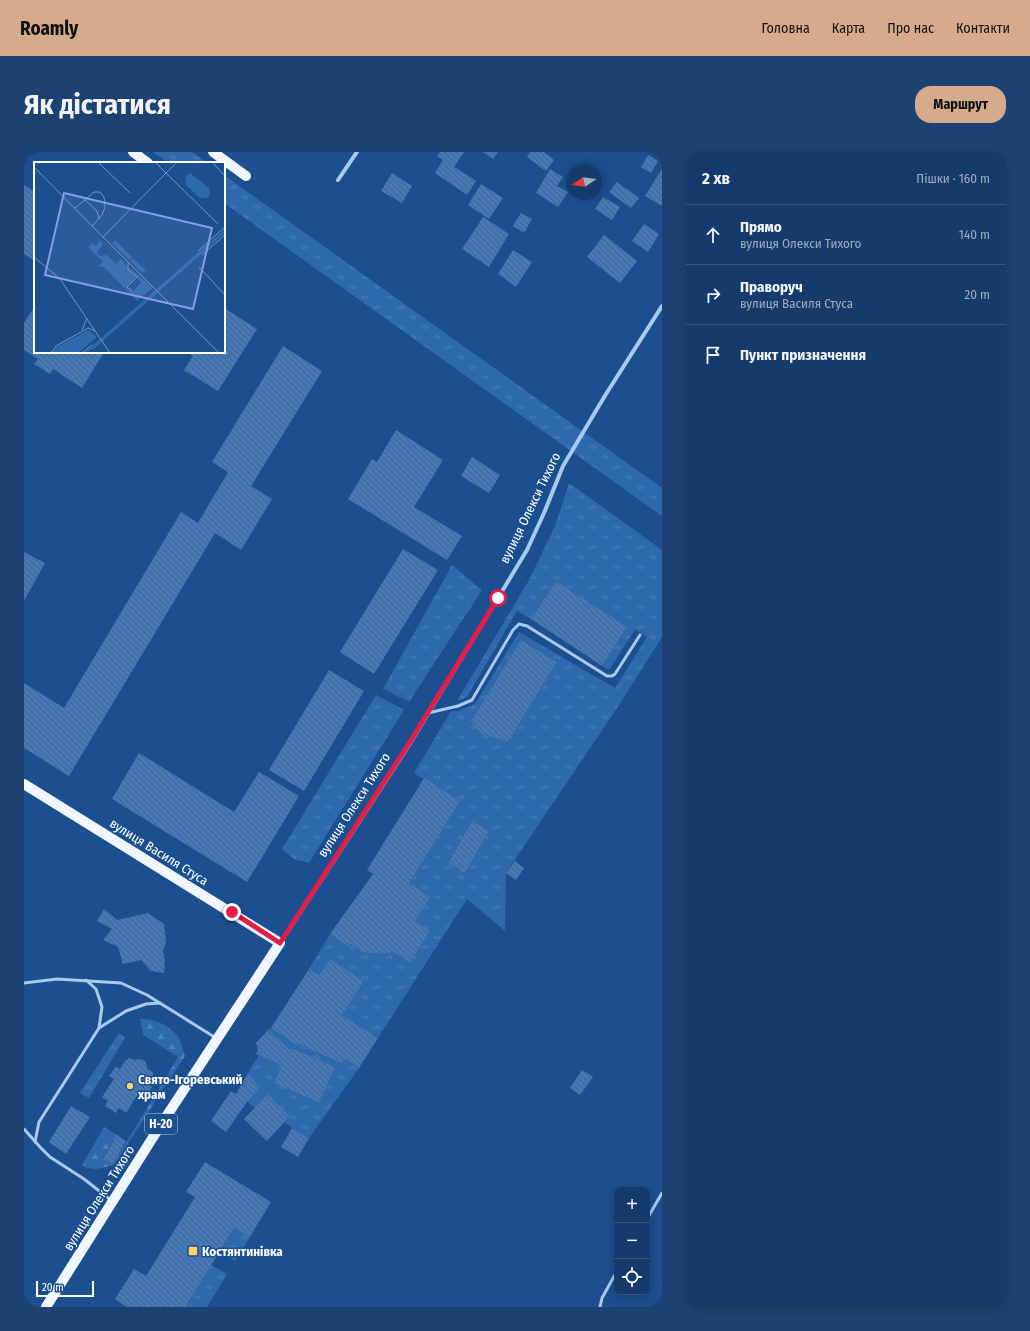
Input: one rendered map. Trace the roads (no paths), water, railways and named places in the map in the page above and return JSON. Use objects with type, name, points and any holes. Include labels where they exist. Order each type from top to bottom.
[{"type":"main road","points":[[133,152],[147,162]]},
{"type":"main road","points":[[213,152],[246,176]]},
{"type":"main road","name":"вулиця Василя Стуса","points":[[24,784],[280,943]]},
{"type":"main road","name":"вулиця Олекси Тихого","points":[[46,1307],[162,1123],[280,943]]},
{"type":"street","points":[[338,180],[357,152]]},
{"type":"street","name":"вулиця Олекси Тихого","points":[[280,943],[428,713],[527,550],[563,466],[662,306]]},
{"type":"lane","points":[[428,713],[458,706],[472,700],[513,630],[519,624],[527,626],[607,676],[612,676],[618,671],[640,635]]},
{"type":"lane","points":[[24,983],[57,978],[121,983],[160,1003],[217,1039]]},
{"type":"lane","points":[[35,1142],[39,1122],[99,1028],[102,1007],[96,989],[86,980]]},
{"type":"lane","points":[[99,1028],[126,1011],[146,1004],[160,1003]]},
{"type":"lane","points":[[24,1129],[50,1157],[84,1179],[112,1201]]},
{"type":"lane","points":[[650,1214],[662,1193]]},
{"type":"lane","points":[[600,1307],[602,1298],[614,1276]]},
{"type":"place","name":"Свято-Ігоревський храм","points":[[130,1086]]},
{"type":"place","name":"Костянтинівка","points":[[193,1251]]}]
